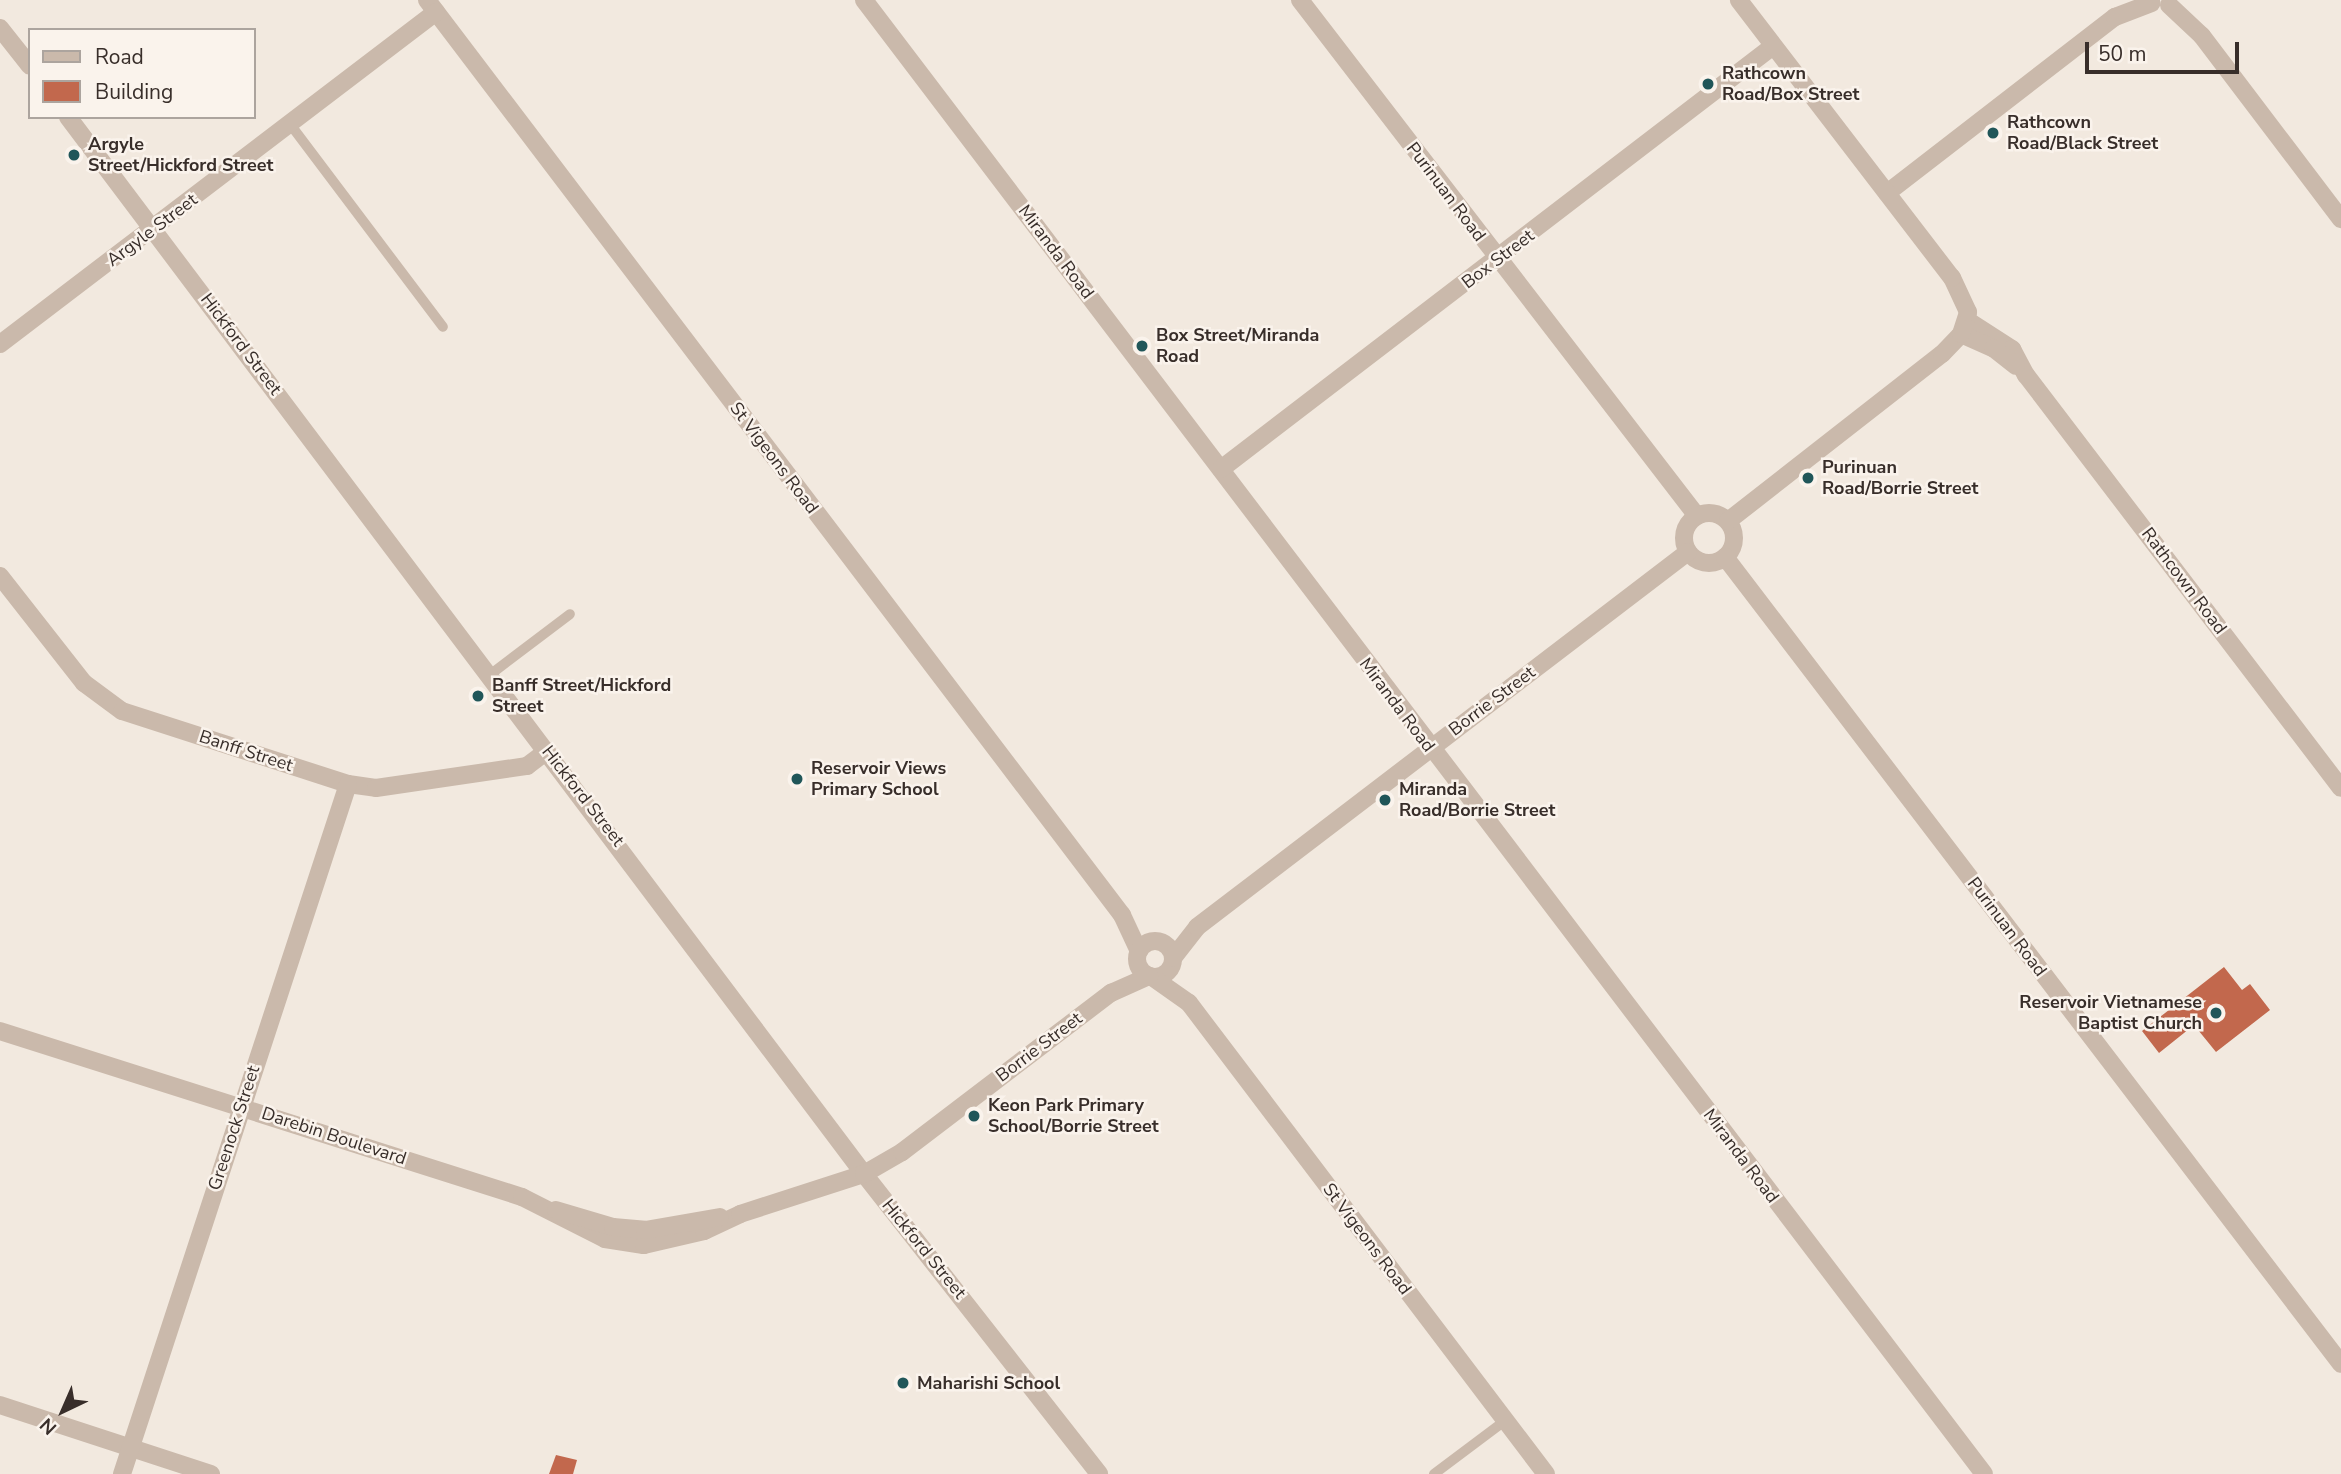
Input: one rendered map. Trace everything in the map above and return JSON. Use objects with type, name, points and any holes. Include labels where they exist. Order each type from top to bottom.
[{"type":"street","name":"Miranda Road","points":[[864,0],[1430,749],[1984,1474]]},
{"type":"street","name":"Purinuan Road","points":[[1300,0],[1697,516]]},
{"type":"street","points":[[1728,522],[1942,354],[1964,327],[1962,293],[1739,0]]},
{"type":"street","points":[[2115,17],[2126,0]]},
{"type":"street","points":[[1887,193],[2115,17],[2148,2],[2177,2],[2341,219]]},
{"type":"street","name":"Argyle Street","points":[[0,344],[154,230],[290,124],[431,6]]},
{"type":"street","name":"St Vigeons Road","points":[[431,6],[1122,915],[1138,955],[1151,976],[1189,1003]]},
{"type":"street","points":[[0,27],[28,63]]},
{"type":"street","name":"Box Street","points":[[1221,469],[1498,260],[1773,46]]},
{"type":"street","name":"Hickford Street","points":[[70,119],[491,674],[864,1174],[1099,1474]]},
{"type":"street","name":"Rathcown Road","points":[[1964,327],[2026,375],[2341,788]]},
{"type":"street","points":[[1713,513],[1728,522],[1733,543],[1725,557],[1704,562],[1688,552],[1686,527],[1697,516],[1713,513]]},
{"type":"street","name":"Borrie Street","points":[[1111,993],[1138,955],[1157,941],[1197,927],[1688,552]]},
{"type":"street","name":"Purinuan Road","points":[[1725,557],[2341,1364]]},
{"type":"street","name":"Banff Street","points":[[0,576],[84,683],[122,710],[348,784],[376,788],[527,766],[547,751]]},
{"type":"street","name":"Greenock Street","points":[[122,1474],[240,1105],[348,784]]},
{"type":"street","name":"St Vigeons Road","points":[[1122,915],[1157,941],[1173,963],[1189,1003],[1546,1474]]},
{"type":"street","name":"Borrie Street","points":[[864,1174],[902,1152],[1111,993],[1151,976],[1163,975],[1197,927]]},
{"type":"street","name":"Darebin Boulevard","points":[[0,1031],[240,1105],[546,1208],[645,1230],[740,1214],[864,1174]]},
{"type":"street","points":[[0,1405],[211,1474]]},
{"type":"lane","points":[[290,124],[443,327]]},
{"type":"lane","points":[[491,674],[570,614]]},
{"type":"lane","points":[[1434,1474],[1506,1420]]},
{"type":"building","name":"Reservoir Vietnamese Baptist Church","points":[[2224,967],[2242,990],[2250,984],[2270,1010],[2216,1052],[2194,1025],[2159,1053],[2142,1031]]},
{"type":"building","points":[[556,1455],[577,1460],[573,1474],[549,1474]]},
{"type":"place","name":"Rathcown Road/Box Street","points":[[1708,84]]},
{"type":"place","name":"Rathcown Road/Black Street","points":[[1993,133]]},
{"type":"place","name":"Argyle Street/Hickford Street","points":[[74,155]]},
{"type":"place","name":"Box Street/Miranda Road","points":[[1142,346]]},
{"type":"place","name":"Purinuan Road/Borrie Street","points":[[1808,478]]},
{"type":"place","name":"Banff Street/Hickford Street","points":[[478,696]]},
{"type":"place","name":"Reservoir Views Primary School","points":[[797,779]]},
{"type":"place","name":"Miranda Road/Borrie Street","points":[[1385,800]]},
{"type":"place","name":"Reservoir Vietnamese Baptist Church","points":[[2216,1013]]},
{"type":"place","name":"Keon Park Primary School/Borrie Street","points":[[974,1116]]},
{"type":"place","name":"Maharishi School","points":[[903,1383]]}]
